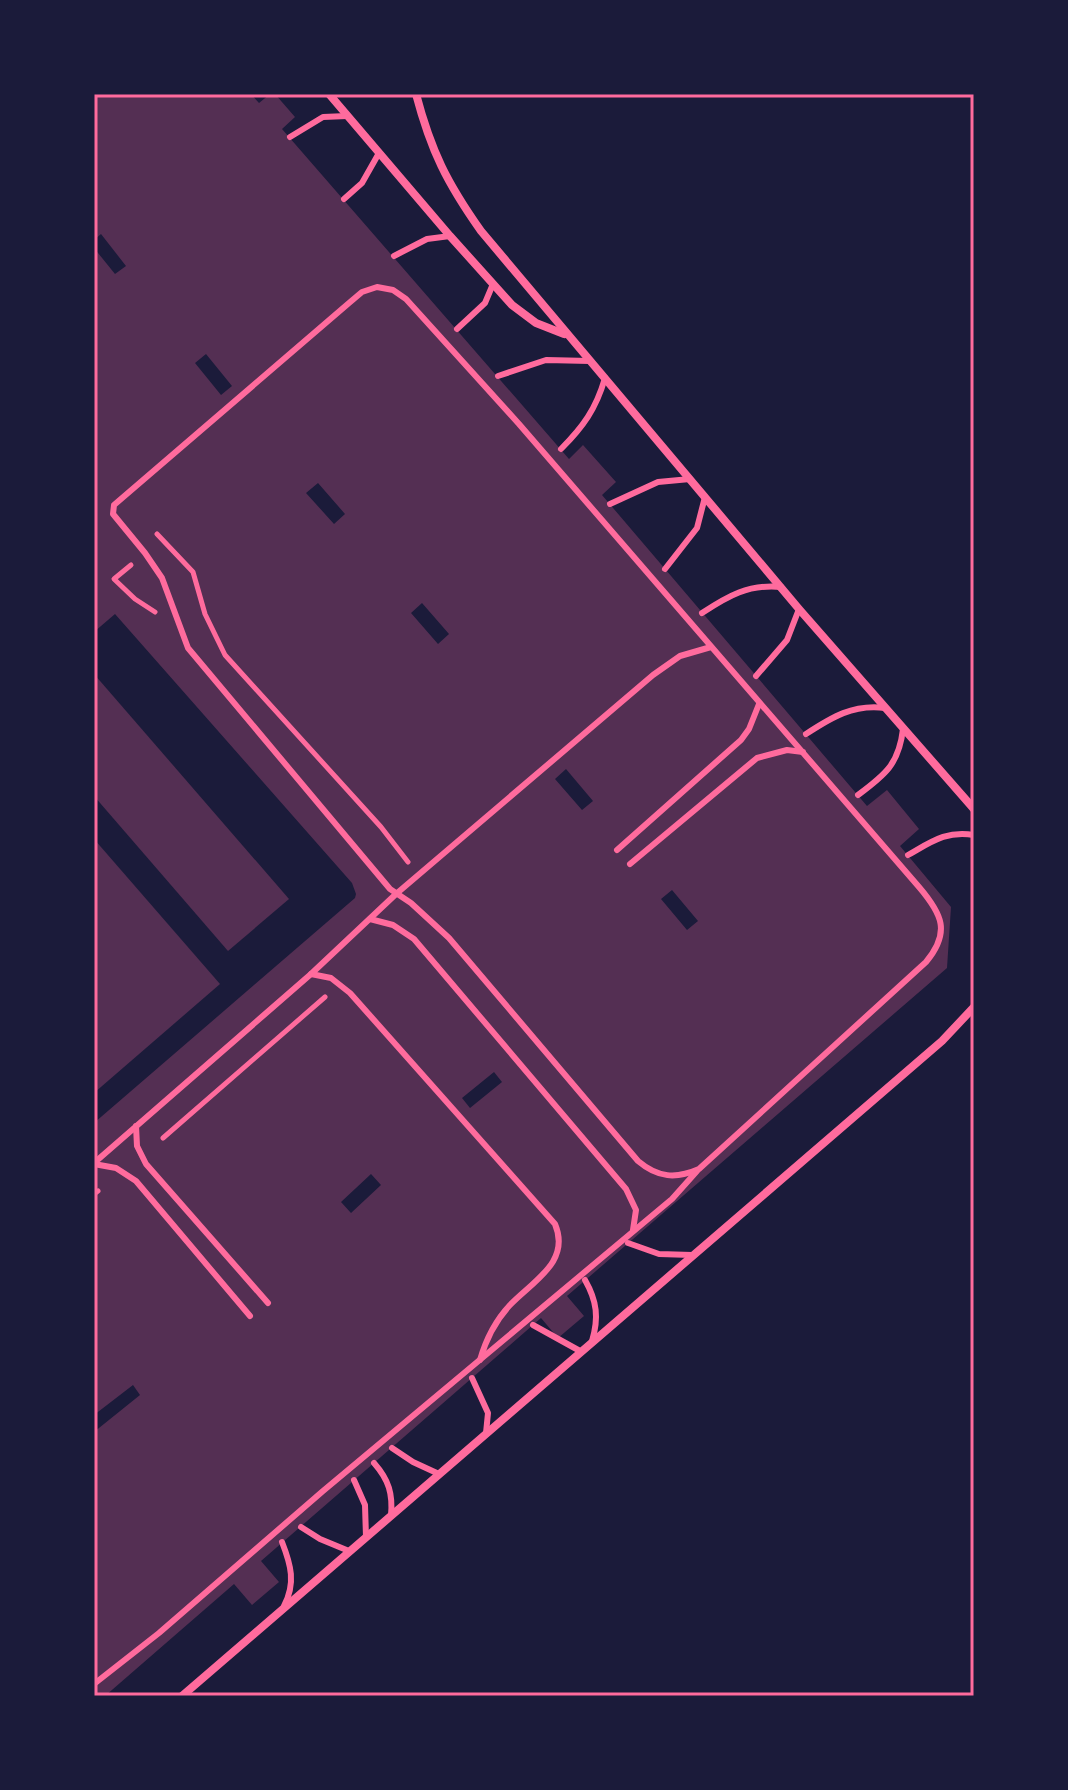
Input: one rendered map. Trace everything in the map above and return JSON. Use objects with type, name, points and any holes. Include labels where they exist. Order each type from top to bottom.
[{"type":"street","points":[[329,94],[450,236],[523,315],[550,330],[565,334]]},
{"type":"street","points":[[416,94],[428,139],[451,187],[481,231],[799,609],[974,809]]},
{"type":"street","points":[[182,1696],[942,1041],[974,1007]]},
{"type":"lane","points":[[290,137],[323,117],[350,117]]},
{"type":"lane","points":[[344,199],[362,183],[379,153]]},
{"type":"lane","points":[[394,256],[427,239],[450,236]]},
{"type":"lane","points":[[457,329],[485,303],[493,284]]},
{"type":"lane","points":[[94,1684],[159,1633],[682,1190],[699,1169],[926,962],[936,950],[941,936],[941,920],[935,906],[519,424],[406,299],[393,290],[377,287],[362,292],[114,505],[115,518],[162,578],[188,648],[396,894],[411,903],[449,938],[638,1161],[661,1175],[674,1176],[699,1169]]},
{"type":"lane","points":[[498,376],[546,360],[590,361]]},
{"type":"lane","points":[[561,449],[594,410],[605,378]]},
{"type":"lane","points":[[610,504],[658,482],[690,479]]},
{"type":"lane","points":[[665,569],[697,528],[705,497]]},
{"type":"lane","points":[[702,613],[742,589],[781,587]]},
{"type":"lane","points":[[756,676],[787,640],[799,609]]},
{"type":"lane","points":[[94,1163],[311,974],[396,894],[666,664],[695,650],[711,647]]},
{"type":"lane","points":[[617,850],[741,740],[759,704]]},
{"type":"lane","points":[[806,734],[847,710],[872,706],[885,708]]},
{"type":"lane","points":[[858,795],[883,777],[894,762],[901,746],[903,728]]},
{"type":"lane","points":[[630,864],[757,758],[787,750],[803,752]]},
{"type":"lane","points":[[908,855],[942,836],[957,832],[974,835]]},
{"type":"lane","points":[[370,919],[393,925],[414,939],[626,1189],[636,1210],[631,1234]]},
{"type":"lane","points":[[311,974],[321,974],[340,983],[549,1216],[558,1233],[555,1261],[500,1317],[491,1330],[480,1360]]},
{"type":"lane","points":[[136,1126],[137,1146],[146,1164],[268,1303]]},
{"type":"lane","points":[[94,1163],[116,1168],[136,1181],[250,1316]]},
{"type":"lane","points":[[628,1243],[659,1254],[692,1255]]},
{"type":"lane","points":[[585,1280],[597,1309],[597,1326],[592,1341]]},
{"type":"lane","points":[[533,1325],[580,1351]]},
{"type":"lane","points":[[472,1378],[488,1413],[486,1433]]},
{"type":"lane","points":[[392,1448],[439,1474]]},
{"type":"lane","points":[[374,1463],[385,1475],[390,1488],[391,1516]]},
{"type":"lane","points":[[354,1480],[365,1505],[366,1537]]},
{"type":"lane","points":[[301,1527],[349,1551]]},
{"type":"lane","points":[[282,1542],[292,1568],[292,1582],[283,1609]]},
{"type":"path","points":[[152,528],[193,572],[205,614],[225,655],[381,827],[419,875]]},
{"type":"path","points":[[163,1138],[340,983]]},
{"type":"building","points":[[94,94],[251,94],[259,103],[270,94],[275,94],[295,117],[282,129],[569,459],[583,445],[616,482],[602,495],[867,806],[887,790],[919,829],[900,846],[951,907],[947,968],[567,1296],[584,1316],[558,1338],[541,1318],[261,1561],[279,1582],[252,1605],[234,1584],[105,1696],[94,1696],[94,1432],[140,1395],[133,1385],[94,1415],[94,1123],[356,894],[352,883],[115,614],[94,632],[94,248],[115,274],[126,266],[101,234],[94,240]],"holes":[[[206,354],[232,386],[221,395],[195,363]],[[318,483],[345,514],[334,524],[306,493]],[[422,603],[449,634],[438,644],[411,613]],[[566,769],[593,801],[582,810],[555,779]],[[672,890],[698,921],[687,930],[661,899]],[[494,1072],[502,1082],[470,1108],[462,1098]],[[371,1174],[381,1185],[351,1213],[341,1202]]]},
{"type":"building","points":[[94,674],[289,899],[228,951],[94,796]]},
{"type":"building","points":[[94,839],[220,984],[94,1093]]}]
